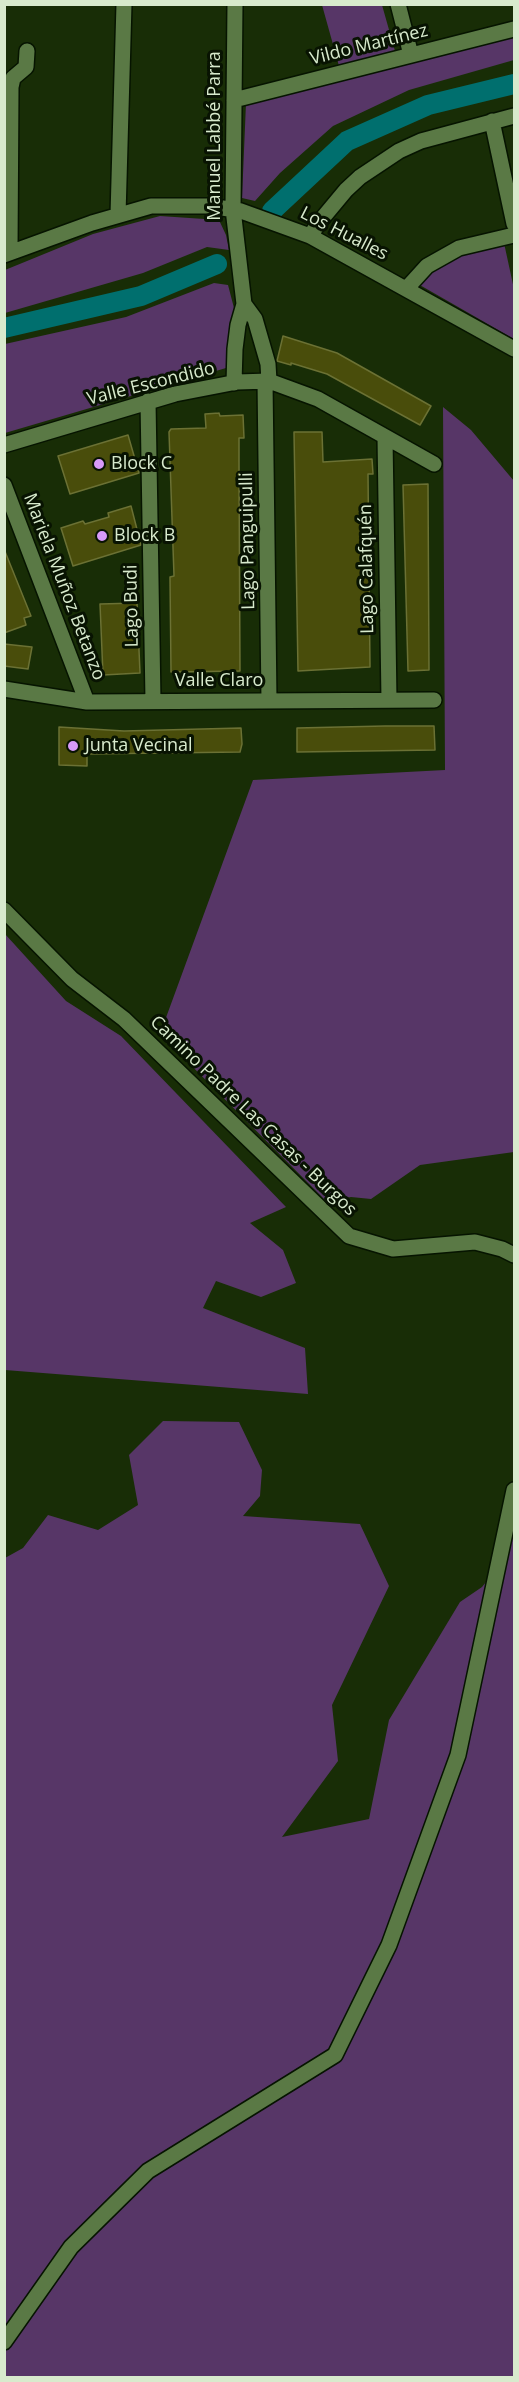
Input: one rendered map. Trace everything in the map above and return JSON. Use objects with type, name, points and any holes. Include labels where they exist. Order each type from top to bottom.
[{"type":"street","points":[[118,215],[124,4]]},
{"type":"street","name":"Manuel Labbé Parra","points":[[234,383],[238,325],[244,304],[232,209],[235,4]]},
{"type":"street","points":[[398,4],[411,55]]},
{"type":"street","name":"Vildo Martínez","points":[[234,100],[514,29]]},
{"type":"street","points":[[7,254],[8,87],[13,78],[26,67],[27,51]]},
{"type":"street","points":[[310,236],[346,190],[379,163],[421,141],[514,116]]},
{"type":"street","points":[[492,121],[514,224]]},
{"type":"street","name":"Los Hualles","points":[[7,254],[118,215],[151,206],[210,206],[232,209],[310,236],[514,349]]},
{"type":"street","points":[[407,288],[427,266],[453,251],[472,244],[514,235]]},
{"type":"street","name":"Manuel Labbé Parra","points":[[244,304],[255,320],[268,364],[267,381]]},
{"type":"street","name":"Valle Escondido","points":[[4,445],[148,401],[234,383],[267,381],[318,399],[434,464]]},
{"type":"street","name":"Lago Panguipulli","points":[[267,381],[269,701]]},
{"type":"street","name":"Lago Budi","points":[[148,401],[153,701]]},
{"type":"street","name":"Lago Calafquén","points":[[385,437],[389,700]]},
{"type":"street","name":"Mariela Muñoz Betanzo","points":[[4,485],[87,702]]},
{"type":"street","name":"Valle Claro","points":[[4,689],[87,702],[434,700]]},
{"type":"street","name":"Camino Padre Las Casas - Burgos","points":[[4,910],[72,979],[124,1019],[349,1236],[393,1250],[475,1242],[502,1249],[514,1255]]},
{"type":"street","points":[[4,2342],[71,2247],[148,2170],[335,2055],[389,1945],[459,1755],[514,1490]]},
{"type":"shaded area","points":[[322,5],[382,5],[395,51],[339,66]]},
{"type":"shaded area","points":[[514,36],[514,60],[409,90],[333,126],[280,173],[255,201],[242,198],[246,103]]},
{"type":"shaded area","points":[[160,216],[219,220],[226,235],[229,250],[207,247],[143,273],[5,313],[5,270],[93,234]]},
{"type":"shaded area","points":[[504,243],[514,289],[514,339],[418,284],[426,275],[450,258]]},
{"type":"shaded area","points":[[214,283],[228,285],[234,308],[226,368],[5,433],[5,344],[126,317]]},
{"type":"shaded area","points":[[443,407],[471,430],[514,481],[514,1152],[420,1165],[371,1199],[351,1197],[326,1201],[160,1034],[253,780],[445,770]]},
{"type":"shaded area","points":[[5,934],[66,1001],[121,1036],[286,1207],[250,1223],[283,1250],[296,1283],[261,1297],[216,1281],[203,1308],[305,1348],[308,1394],[5,1370]]},
{"type":"shaded area","points":[[163,1421],[239,1422],[262,1470],[260,1496],[243,1516],[360,1524],[389,1586],[332,1705],[338,1761],[282,1837],[369,1819],[389,1720],[460,1602],[482,1587],[507,1556],[514,1521],[514,2377],[5,2378],[5,1558],[23,1548],[48,1515],[98,1530],[138,1505],[129,1455]]},
{"type":"building","points":[[283,336],[337,353],[431,406],[420,425],[327,374],[277,361]]},
{"type":"building","points":[[219,413],[220,416],[243,415],[244,438],[239,438],[240,671],[171,672],[170,577],[174,576],[169,432],[171,429],[206,428],[205,414]]},
{"type":"building","points":[[294,432],[322,432],[323,462],[372,459],[373,474],[368,474],[370,667],[298,671]]},
{"type":"building","name":"Block C","points":[[128,435],[139,473],[70,494],[58,456]]},
{"type":"building","points":[[428,484],[429,670],[408,671],[403,485]]},
{"type":"building","name":"Block B","points":[[131,506],[141,545],[73,566],[61,528],[83,521],[85,524],[109,517],[108,513]]},
{"type":"building","points":[[4,549],[31,616],[24,618],[26,625],[4,633]]},
{"type":"building","points":[[137,603],[140,673],[103,675],[100,604]]},
{"type":"building","points":[[4,644],[32,647],[28,669],[4,666]]},
{"type":"building","points":[[434,726],[435,750],[297,752],[297,728]]},
{"type":"building","points":[[59,727],[124,731],[241,728],[242,744],[240,752],[87,754],[87,766],[59,765]]},
{"type":"waterway","points":[[272,211],[347,141],[428,105],[514,84]]},
{"type":"waterway","points":[[4,328],[141,296],[217,264]]},
{"type":"place","name":"Block C","points":[[99,464]]},
{"type":"place","name":"Block B","points":[[102,536]]},
{"type":"place","name":"Junta Vecinal","points":[[73,746]]}]
